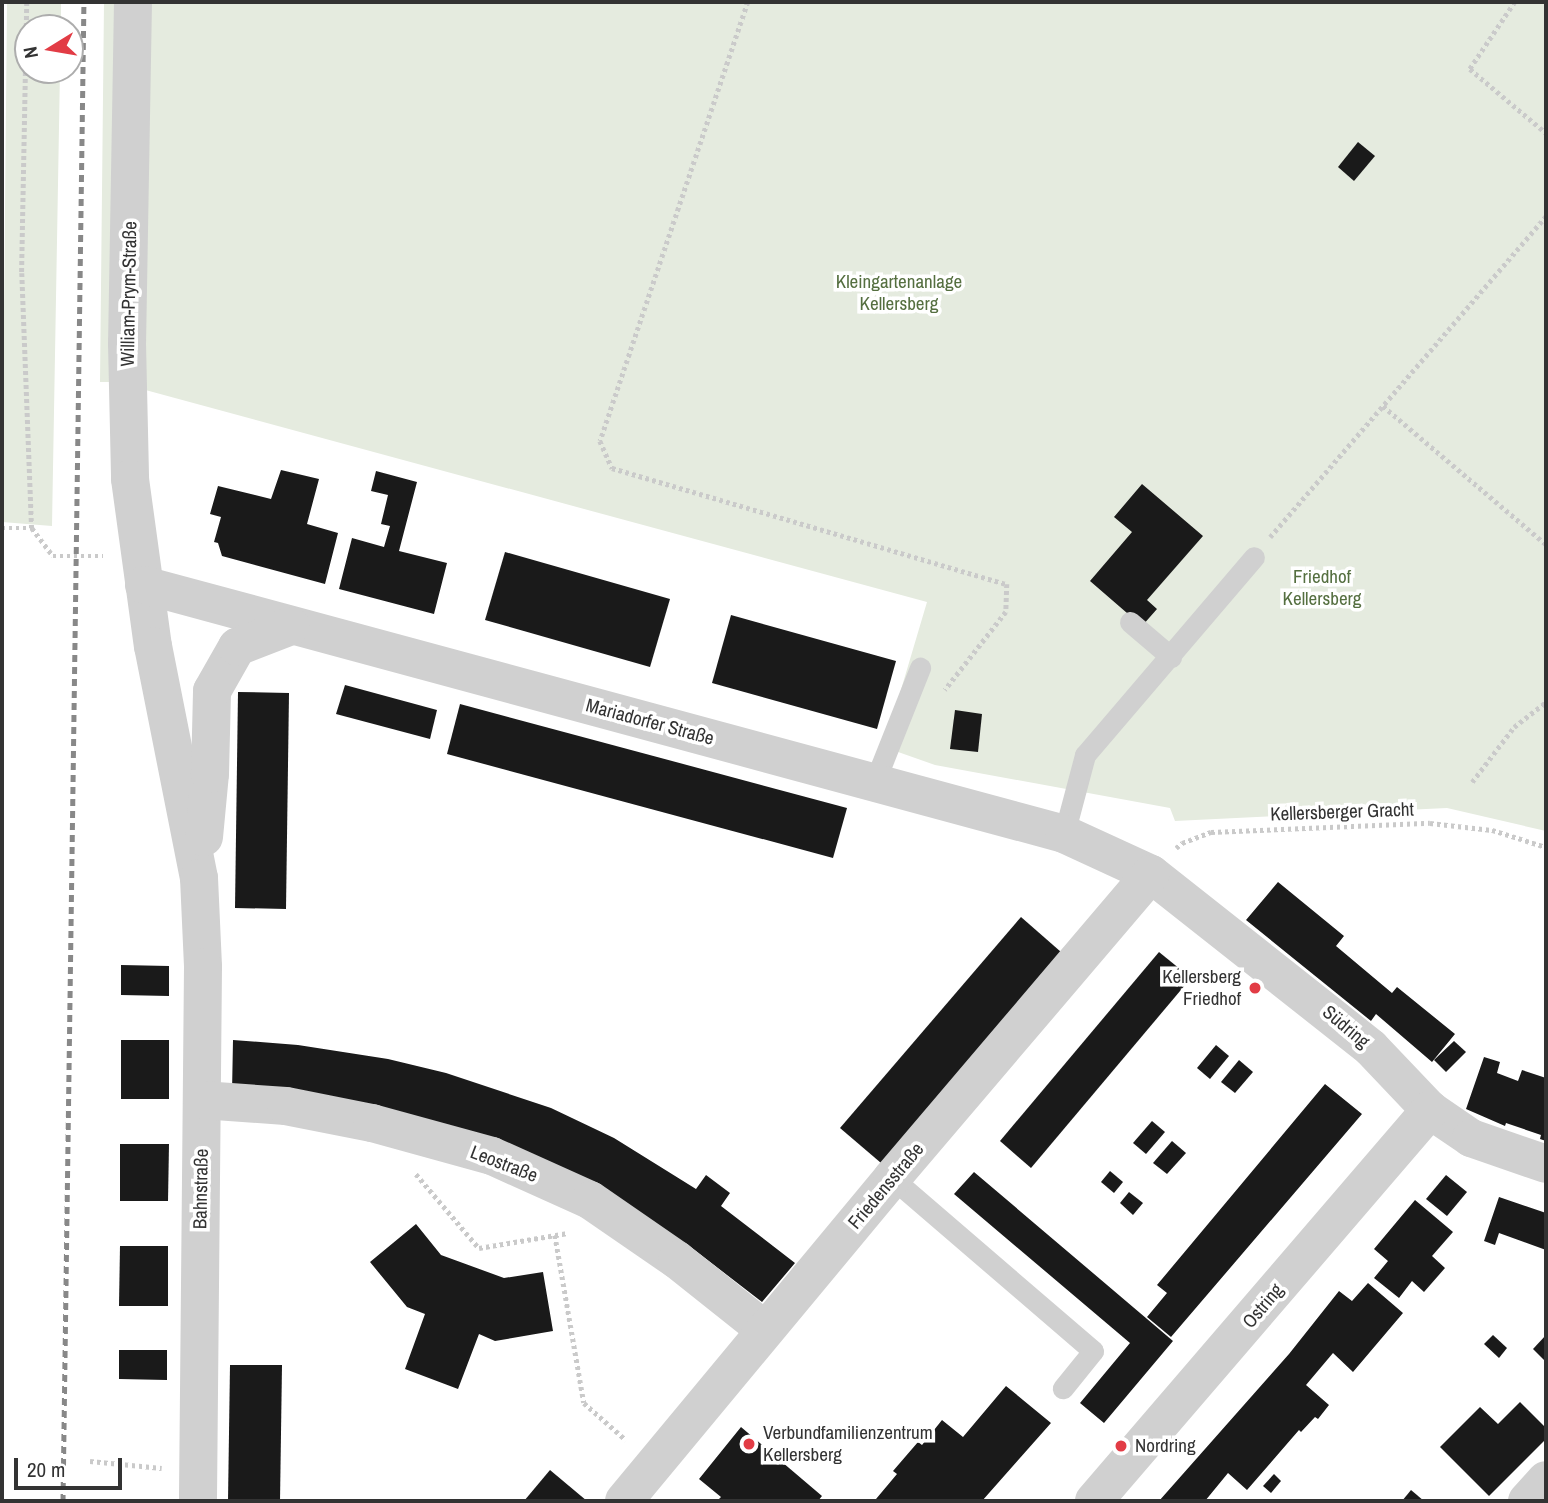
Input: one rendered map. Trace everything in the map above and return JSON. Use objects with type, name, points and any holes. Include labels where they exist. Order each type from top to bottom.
[{"type":"street","name":"William-Prym-Straße","points":[[133,2],[128,411],[130,479],[144,585]]},
{"type":"street","name":"Mariadorfer Straße","points":[[144,585],[1064,834],[1151,874]]},
{"type":"street","name":"Bahnstraße","points":[[144,585],[153,646],[199,878]]},
{"type":"street","name":"Bahnstraße","points":[[198,1486],[203,967],[199,878],[210,774],[212,691],[237,647],[291,626]]},
{"type":"street","name":"Südring","points":[[1151,874],[1371,1048],[1430,1110],[1472,1138],[1546,1164]]},
{"type":"street","name":"Friedensstraße","points":[[625,1501],[892,1178],[1151,874]]},
{"type":"street","name":"Leostraße","points":[[202,1100],[286,1106],[372,1123],[492,1156],[590,1200],[677,1259],[765,1330]]},
{"type":"street","name":"Ostring","points":[[1094,1501],[1430,1110]]},
{"type":"street","points":[[1527,1501],[1546,1480]]},
{"type":"lane","points":[[1064,834],[1085,755],[1171,657],[1254,556]]},
{"type":"lane","points":[[1130,622],[1171,657]]},
{"type":"lane","points":[[875,781],[920,668]]},
{"type":"lane","points":[[892,1178],[1093,1351],[1063,1388]]},
{"type":"path","points":[[27,2],[22,273],[32,528],[53,556],[102,555],[144,585]]},
{"type":"path","points":[[748,2],[600,441],[612,468],[1007,584],[1006,612],[943,693]]},
{"type":"path","points":[[1515,2],[1470,69],[1546,133]]},
{"type":"path","points":[[1254,556],[1546,216]]},
{"type":"path","points":[[1383,406],[1546,544]]},
{"type":"path","points":[[2,528],[32,528]]},
{"type":"path","points":[[1472,782],[1514,727],[1546,702]]},
{"type":"path","name":"Kellersberger Gracht","points":[[1151,874],[1182,843],[1211,832],[1232,830],[1430,823],[1492,830],[1546,847]]},
{"type":"path","points":[[372,1123],[479,1248],[623,1223]]},
{"type":"path","points":[[555,1235],[584,1403],[654,1465]]},
{"type":"path","points":[[90,1461],[198,1486]]},
{"type":"green space","points":[[7,2],[61,2],[61,14],[14,14],[14,84],[60,84],[52,526],[2,522]]},
{"type":"green space","name":"Kleingartenanlage Kellersberg","points":[[104,2],[1546,2],[1546,831],[1447,808],[1175,821],[1170,808],[935,765],[884,747],[927,602],[116,382],[100,382]]},
{"type":"building","points":[[1358,142],[1375,156],[1354,181],[1338,167]]},
{"type":"building","points":[[281,470],[319,479],[307,524],[338,533],[325,584],[222,556],[218,543],[214,542],[221,517],[210,514],[218,486],[271,499]]},
{"type":"building","points":[[376,471],[417,482],[399,551],[447,563],[434,614],[339,589],[352,538],[384,547],[390,526],[381,524],[388,495],[371,491]]},
{"type":"building","points":[[1142,484],[1203,536],[1147,600],[1157,609],[1142,626],[1090,581],[1132,532],[1114,517]]},
{"type":"building","points":[[505,552],[670,599],[650,667],[485,620]]},
{"type":"building","points":[[731,615],[896,661],[877,729],[712,683]]},
{"type":"building","points":[[345,685],[437,710],[430,739],[336,714]]},
{"type":"building","points":[[238,692],[289,693],[286,909],[235,908]]},
{"type":"building","points":[[460,704],[847,808],[833,858],[447,754]]},
{"type":"building","points":[[955,710],[982,714],[978,752],[950,749]]},
{"type":"building","points":[[1278,882],[1344,936],[1336,946],[1392,993],[1397,987],[1455,1034],[1432,1062],[1376,1014],[1371,1021],[1246,920]]},
{"type":"building","points":[[1021,917],[1061,952],[881,1163],[840,1128]]},
{"type":"building","points":[[1159,952],[1191,978],[1031,1168],[1000,1141]]},
{"type":"building","points":[[121,965],[169,966],[169,996],[121,995]]},
{"type":"building","points":[[121,1040],[169,1040],[169,1099],[121,1099]]},
{"type":"building","points":[[233,1040],[298,1045],[388,1059],[446,1073],[551,1108],[614,1138],[696,1189],[706,1175],[730,1193],[721,1206],[795,1263],[762,1302],[692,1248],[432,1125],[232,1092]]},
{"type":"building","points":[[1454,1041],[1466,1052],[1446,1072],[1434,1060]]},
{"type":"building","points":[[1216,1045],[1229,1056],[1210,1079],[1197,1068]]},
{"type":"building","points":[[1484,1057],[1500,1062],[1497,1073],[1518,1081],[1522,1070],[1546,1078],[1546,1141],[1540,1139],[1541,1135],[1506,1123],[1505,1126],[1466,1109]]},
{"type":"building","points":[[1239,1060],[1253,1072],[1235,1093],[1221,1082]]},
{"type":"building","points":[[1325,1084],[1362,1114],[1171,1337],[1147,1317],[1167,1293],[1157,1285]]},
{"type":"building","points":[[1152,1121],[1165,1132],[1146,1154],[1133,1143]]},
{"type":"building","points":[[1172,1141],[1186,1153],[1167,1174],[1153,1163]]},
{"type":"building","points":[[120,1144],[169,1144],[168,1201],[120,1201]]},
{"type":"building","points":[[1110,1171],[1123,1182],[1114,1193],[1101,1182]]},
{"type":"building","points":[[974,1172],[1173,1341],[1104,1423],[1080,1403],[1130,1343],[954,1194]]},
{"type":"building","points":[[1446,1175],[1467,1192],[1447,1216],[1426,1199]]},
{"type":"building","points":[[1129,1192],[1143,1203],[1133,1215],[1120,1203]]},
{"type":"building","points":[[1499,1197],[1546,1213],[1546,1250],[1499,1233],[1495,1245],[1484,1241]]},
{"type":"building","points":[[1415,1200],[1453,1232],[1432,1256],[1445,1268],[1424,1292],[1412,1281],[1399,1298],[1374,1278],[1388,1261],[1374,1249]]},
{"type":"building","points":[[416,1224],[441,1255],[504,1278],[543,1272],[553,1331],[495,1341],[479,1334],[458,1389],[405,1369],[425,1314],[407,1307],[370,1262]]},
{"type":"building","points":[[120,1246],[168,1246],[168,1306],[119,1306]]},
{"type":"building","points":[[1368,1283],[1403,1313],[1353,1372],[1333,1353],[1306,1385],[1329,1405],[1318,1419],[1315,1417],[1301,1432],[1299,1430],[1247,1490],[1228,1473],[1205,1501],[1159,1501],[1289,1354],[1339,1291],[1352,1301]]},
{"type":"building","points":[[1493,1335],[1507,1348],[1499,1358],[1484,1344]]},
{"type":"building","points":[[1546,1335],[1546,1362],[1533,1349]]},
{"type":"building","points":[[119,1350],[167,1350],[167,1380],[119,1379]]},
{"type":"building","points":[[230,1365],[282,1365],[280,1501],[228,1501]]},
{"type":"building","points":[[1006,1386],[1051,1423],[982,1501],[876,1499],[897,1474],[893,1471],[918,1442],[922,1445],[942,1420],[963,1437]]},
{"type":"building","points":[[1520,1402],[1546,1428],[1546,1439],[1489,1496],[1440,1447],[1480,1407],[1498,1424]]},
{"type":"building","points":[[741,1427],[822,1496],[818,1501],[717,1501],[721,1497],[699,1479]]},
{"type":"building","points":[[550,1470],[587,1501],[524,1501]]},
{"type":"building","points":[[1274,1474],[1281,1481],[1271,1493],[1263,1486]]},
{"type":"building","points":[[1411,1490],[1424,1501],[1402,1501]]},
{"type":"railway","points":[[63,1501],[84,2]]},
{"type":"place","name":"Kellersberg Friedhof","points":[[1255,988]]},
{"type":"place","name":"Verbundfamilienzentrum Kellersberg","points":[[749,1444]]},
{"type":"place","name":"Nordring","points":[[1121,1446]]},
{"type":"park label","name":"Friedhof Kellersberg","points":[[1322,588]]}]
